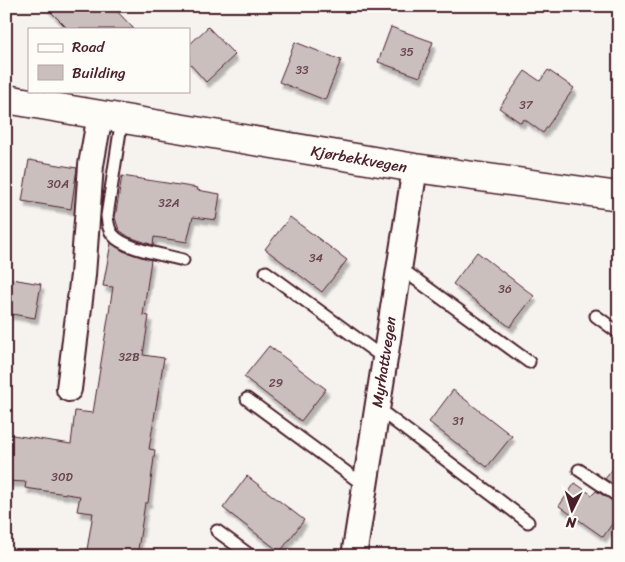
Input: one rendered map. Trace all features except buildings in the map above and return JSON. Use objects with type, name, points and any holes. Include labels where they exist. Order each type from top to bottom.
[{"type":"street","name":"Kjørbekkvegen","points":[[6,99],[415,168],[619,196]]},
{"type":"street","points":[[69,389],[82,274],[91,165],[111,116]]},
{"type":"street","name":"Myrhattvegen","points":[[354,556],[415,168]]},
{"type":"lane","points":[[111,116],[108,228],[124,244],[183,260]]},
{"type":"lane","points":[[399,267],[529,362]]},
{"type":"lane","points":[[266,272],[385,359]]},
{"type":"lane","points":[[596,316],[619,333]]},
{"type":"lane","points":[[247,399],[365,486]]},
{"type":"lane","points":[[377,408],[528,522]]},
{"type":"lane","points":[[579,470],[619,498]]},
{"type":"lane","points":[[217,531],[251,556]]}]
